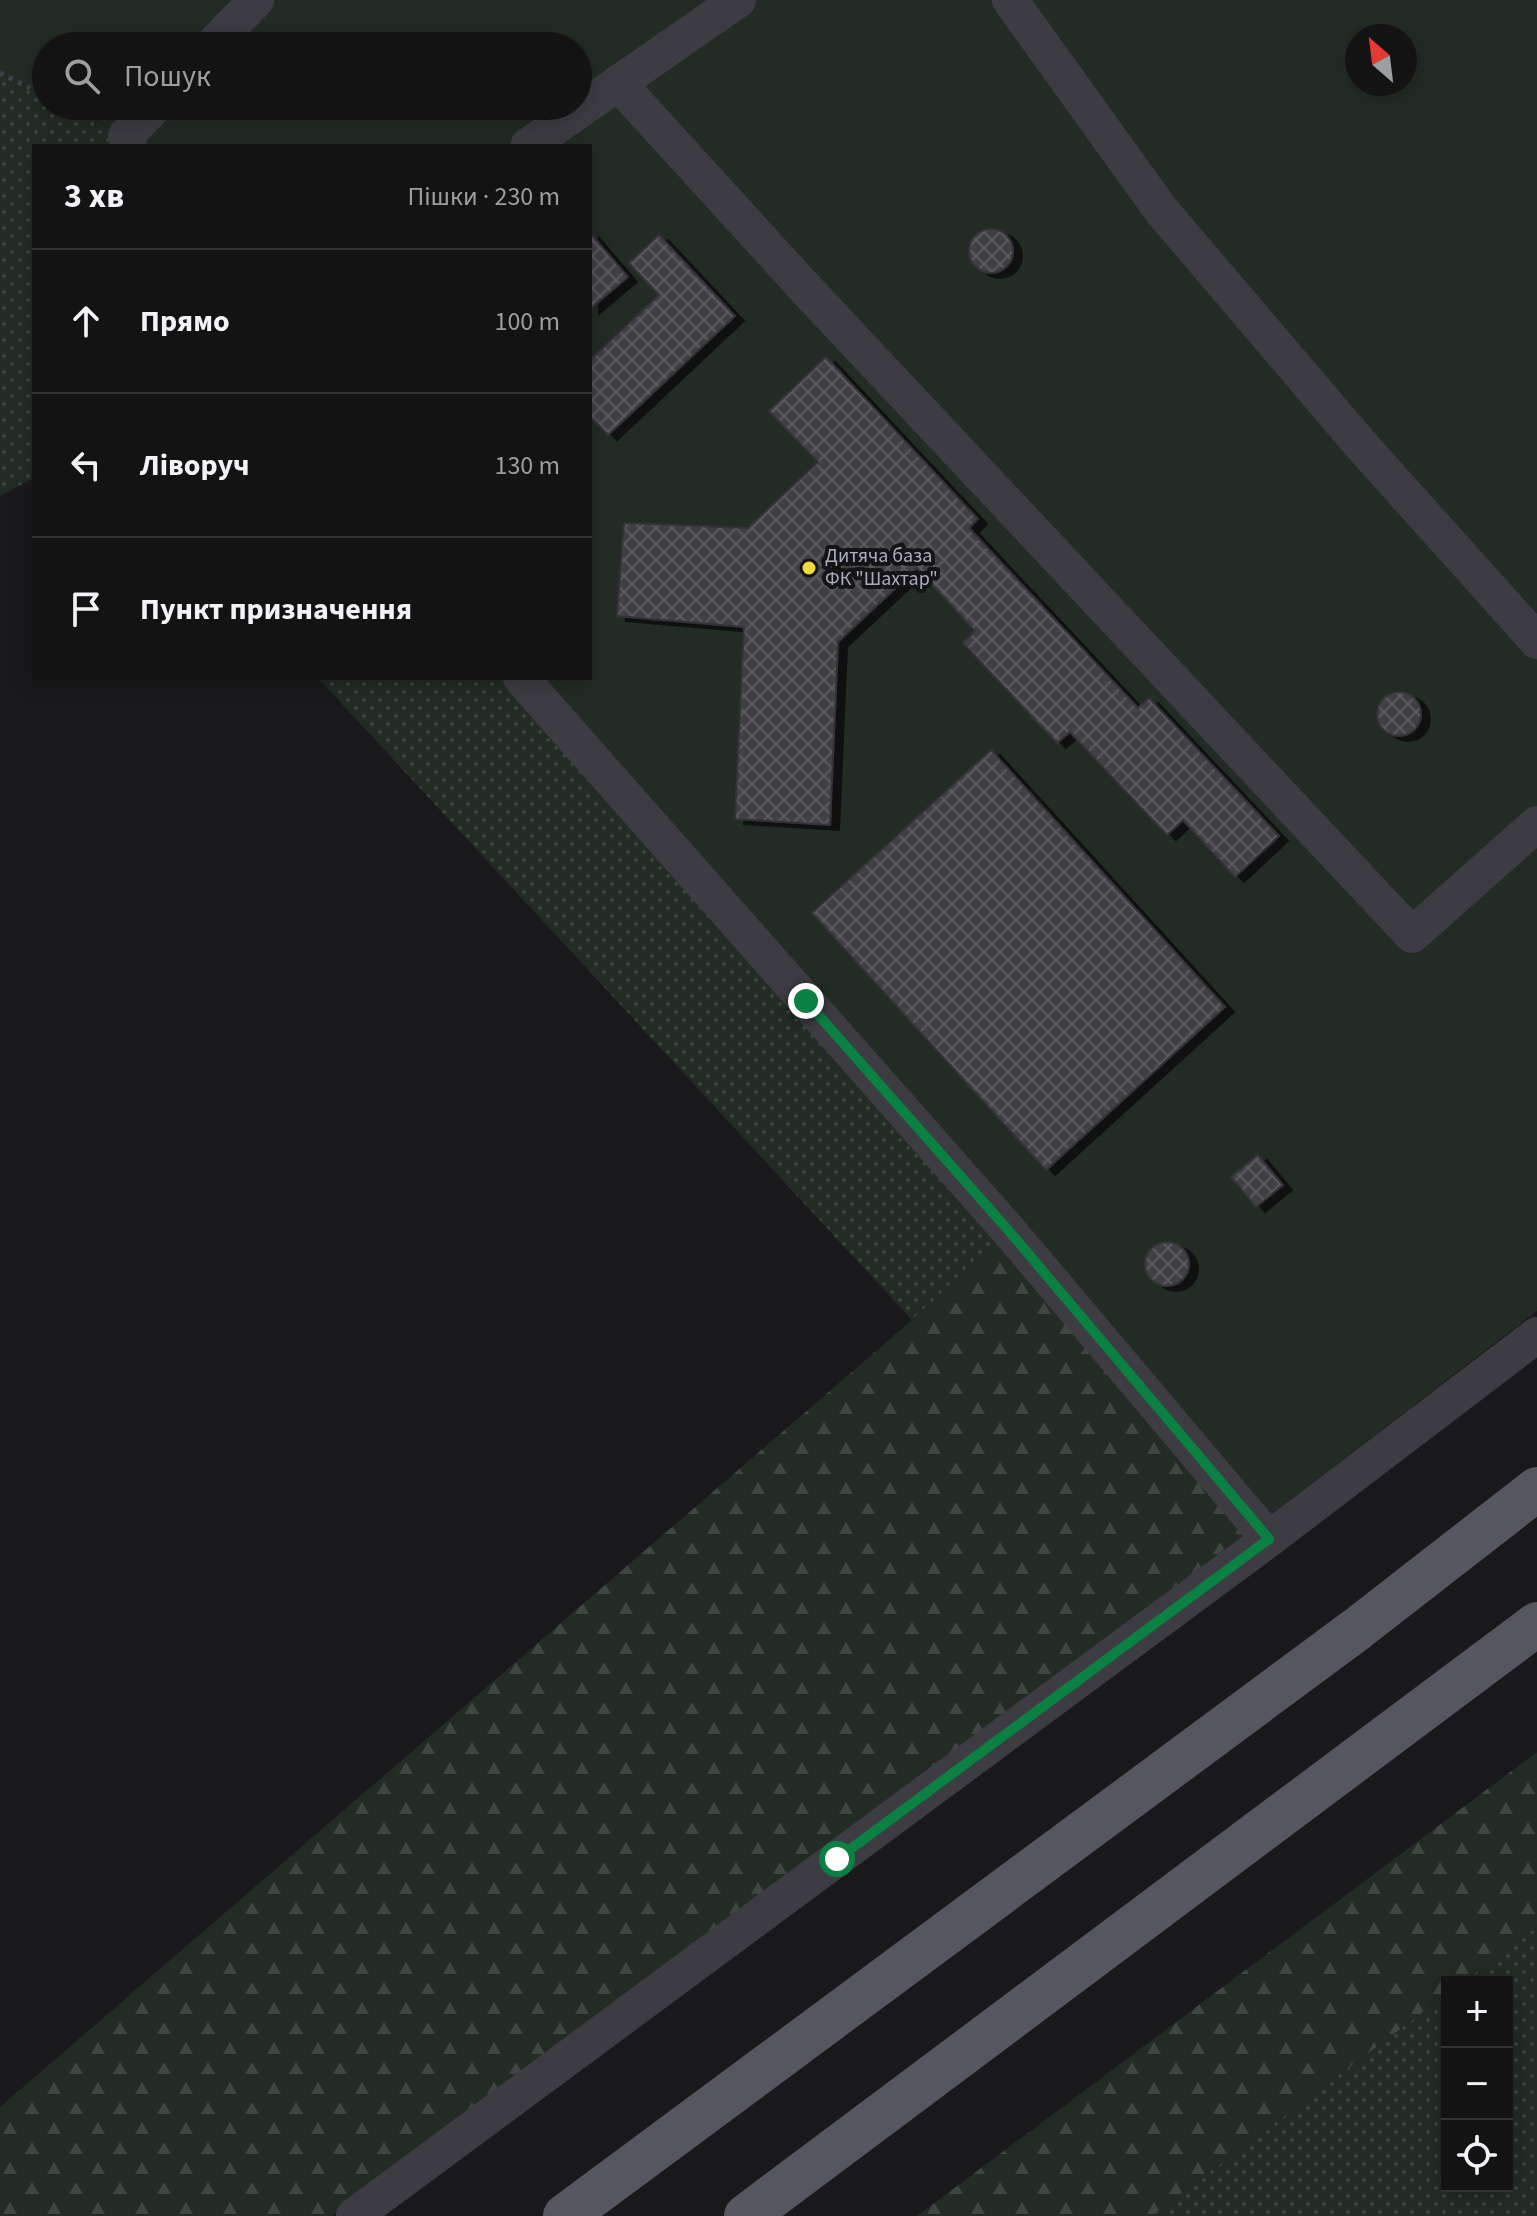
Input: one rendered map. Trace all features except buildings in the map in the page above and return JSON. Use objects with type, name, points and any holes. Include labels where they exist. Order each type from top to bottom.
[{"type":"main road","points":[[565,2216],[1344,1639],[1537,1489]]},
{"type":"main road","points":[[746,2216],[1537,1624]]},
{"type":"lane","points":[[225,32],[256,0]]},
{"type":"lane","points":[[592,101],[738,0]]},
{"type":"lane","points":[[1010,0],[1161,210],[1362,446],[1537,641]]},
{"type":"lane","points":[[618,83],[815,299],[1412,935],[1537,824]]},
{"type":"lane","points":[[128,144],[126,136],[141,120]]},
{"type":"lane","points":[[531,144],[565,120]]},
{"type":"lane","points":[[523,680],[1009,1231],[1269,1539]]},
{"type":"lane","points":[[354,2216],[1269,1539],[1537,1335]]},
{"type":"path","points":[[0,73],[32,89]]},
{"type":"green space","points":[[0,0],[1537,0],[1537,1311],[1265,1519],[523,680],[592,680],[592,144],[128,144],[126,135],[95,120],[592,120],[592,32],[32,32],[32,89],[0,73]]},
{"type":"green space","points":[[0,73],[32,89],[32,120],[95,120],[126,136],[128,144],[32,144],[32,479],[0,496]]},
{"type":"green space","points":[[320,680],[523,680],[1009,1231],[912,1320]]},
{"type":"green space","points":[[1009,1231],[1265,1519],[333,2216],[0,2216],[0,2107],[912,1320]]},
{"type":"green space","points":[[1537,1752],[1537,1927],[1471,1976],[1441,1976],[1441,1998],[1151,2216],[917,2216]]},
{"type":"green space","points":[[1537,1927],[1537,2216],[1151,2216],[1441,1998],[1441,2192],[1513,2192],[1513,1976],[1471,1976]]},
{"type":"place","name":"Дитяча база ФК \"Шахтар\"","points":[[809,568]]},
{"type":"route","points":[[806,1001],[1009,1231],[1269,1539],[837,1859]]}]
